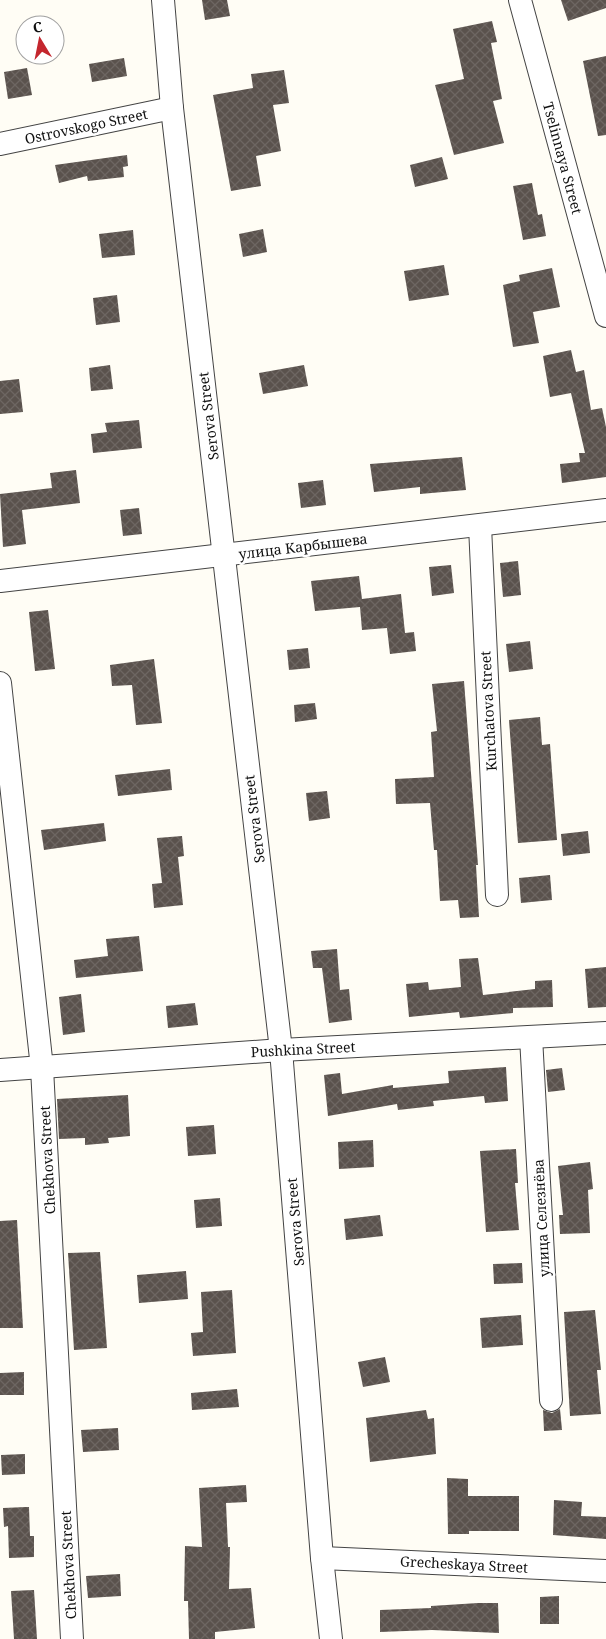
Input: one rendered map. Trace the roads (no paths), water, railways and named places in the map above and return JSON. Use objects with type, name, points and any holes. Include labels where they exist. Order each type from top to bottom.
[{"type":"street","name":"Serova Street","points":[[163,0],[172,108],[281,1050],[322,1558],[331,1639]]},
{"type":"street","name":"Tselinnaya Street","points":[[520,0],[606,316]]},
{"type":"street","name":"Ostrovskogo Street","points":[[0,144],[172,108]]},
{"type":"street","name":"улица Карбышева","points":[[0,581],[606,510]]},
{"type":"street","name":"Kurchatova Street","points":[[480,526],[497,895]]},
{"type":"street","name":"Chekhova Street","points":[[0,683],[42,1068],[72,1639]]},
{"type":"street","name":"Pushkina Street","points":[[0,1070],[281,1050],[606,1033]]},
{"type":"street","name":"улица Селезнёва","points":[[531,1037],[551,1400]]},
{"type":"street","name":"Grecheskaya Street","points":[[322,1558],[606,1571]]}]
